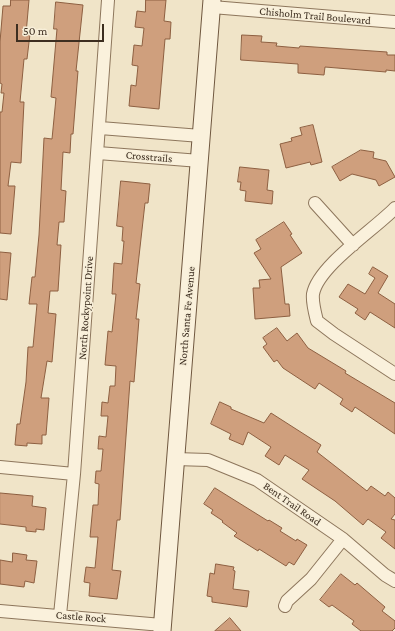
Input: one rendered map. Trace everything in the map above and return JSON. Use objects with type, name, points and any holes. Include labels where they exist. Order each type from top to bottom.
[{"type":"main road","name":"North Santa Fe Avenue","points":[[162,628],[212,4]]},
{"type":"street","name":"North Rockypoint Drive","points":[[60,616],[74,474],[108,0]]},
{"type":"street","name":"Chisholm Trail Boulevard","points":[[212,4],[395,22]]},
{"type":"street","points":[[100,128],[201,136]]},
{"type":"street","name":"Crosstrails","points":[[98,153],[200,161]]},
{"type":"street","points":[[315,203],[352,245]]},
{"type":"street","points":[[395,208],[352,245],[320,277],[313,294],[317,321],[395,374]]},
{"type":"street","name":"Bent Trail Road","points":[[175,459],[208,460],[257,480],[343,539],[395,582]]},
{"type":"street","points":[[0,467],[74,474]]},
{"type":"street","points":[[285,606],[287,601],[310,579],[343,539]]},
{"type":"street","name":"Castle Rock","points":[[0,610],[162,628]]},
{"type":"building","points":[[11,0],[29,0],[26,34],[30,34],[27,59],[24,59],[20,102],[24,102],[21,163],[11,162],[8,186],[15,186],[11,234],[0,233],[0,112],[2,112],[4,93],[1,93],[2,84],[0,83],[0,42],[3,6],[10,6]]},
{"type":"building","points":[[146,0],[166,0],[164,21],[171,22],[170,39],[165,39],[159,109],[129,106],[131,85],[136,86],[138,66],[132,65],[134,45],[142,46],[144,28],[135,27],[137,11],[145,12]]},
{"type":"building","points":[[56,2],[83,5],[76,71],[78,71],[73,134],[71,134],[70,153],[63,152],[61,190],[66,191],[64,222],[59,222],[57,245],[61,245],[58,291],[50,291],[48,313],[56,314],[52,362],[47,361],[41,398],[49,398],[46,435],[42,435],[42,444],[27,443],[27,446],[15,445],[17,424],[20,424],[26,382],[28,347],[33,347],[37,304],[29,304],[32,277],[35,277],[39,235],[44,138],[52,139],[56,98],[51,97],[57,29],[54,29]]},
{"type":"building","points":[[242,35],[262,36],[261,42],[277,43],[276,46],[299,48],[300,46],[387,52],[387,55],[395,55],[395,71],[386,70],[386,72],[325,67],[324,75],[298,73],[298,64],[241,60]]},
{"type":"building","points":[[313,125],[322,162],[311,165],[310,162],[286,168],[280,144],[292,141],[291,138],[302,135],[300,128]]},
{"type":"building","points":[[361,150],[374,152],[373,158],[386,161],[395,177],[379,186],[376,180],[352,174],[340,181],[332,167]]},
{"type":"building","points":[[240,167],[269,170],[267,190],[273,191],[272,204],[245,201],[246,191],[240,190],[241,182],[238,182]]},
{"type":"building","points":[[121,181],[150,184],[148,203],[145,203],[136,283],[140,284],[136,319],[139,319],[134,382],[130,381],[120,520],[117,520],[112,570],[121,571],[117,599],[89,596],[90,583],[84,582],[86,567],[95,568],[98,537],[90,537],[93,505],[98,505],[99,484],[95,483],[96,471],[101,471],[103,449],[98,449],[99,436],[106,437],[108,416],[101,416],[102,402],[108,403],[110,386],[115,386],[116,366],[105,365],[108,331],[112,332],[116,294],[112,294],[114,263],[122,264],[124,241],[122,241],[123,227],[117,226]]},
{"type":"building","points":[[284,222],[292,234],[290,235],[302,253],[281,267],[285,304],[289,304],[290,316],[255,319],[253,288],[260,288],[259,280],[271,279],[254,253],[261,249],[256,240]]},
{"type":"building","points":[[0,252],[11,253],[7,300],[0,299]]},
{"type":"building","points":[[373,267],[388,276],[378,293],[395,304],[395,328],[370,312],[365,320],[355,313],[358,309],[339,297],[348,284],[365,294],[375,278],[369,274]]},
{"type":"building","points":[[277,328],[287,341],[297,333],[308,348],[346,371],[345,373],[395,403],[395,434],[355,407],[352,412],[340,404],[343,399],[319,383],[315,389],[283,368],[277,360],[274,362],[263,347],[267,344],[263,338]]},
{"type":"building","points":[[220,402],[231,407],[231,409],[264,423],[271,413],[321,445],[317,452],[367,491],[371,486],[385,496],[388,492],[395,498],[395,514],[391,519],[395,520],[395,549],[381,538],[386,532],[368,519],[363,525],[335,501],[302,479],[309,470],[285,455],[279,465],[265,456],[271,447],[248,432],[243,445],[229,439],[231,434],[211,424]]},
{"type":"building","points":[[215,488],[282,528],[280,531],[296,541],[297,539],[307,545],[294,565],[289,562],[286,566],[259,549],[258,551],[234,536],[237,533],[211,513],[213,510],[204,504]]},
{"type":"building","points":[[0,493],[33,496],[32,506],[46,508],[44,530],[36,529],[36,532],[26,531],[26,527],[0,524]]},
{"type":"building","points":[[13,553],[27,555],[26,560],[37,561],[34,583],[25,581],[24,587],[0,584],[0,560],[12,562]]},
{"type":"building","points":[[216,564],[234,567],[233,589],[249,591],[247,607],[212,602],[212,597],[207,596],[210,573],[214,574]]},
{"type":"building","points":[[341,574],[355,585],[357,583],[385,607],[382,611],[395,621],[395,628],[392,631],[361,631],[352,624],[354,621],[332,605],[329,607],[320,600]]},
{"type":"building","points":[[230,618],[241,631],[215,631]]}]
